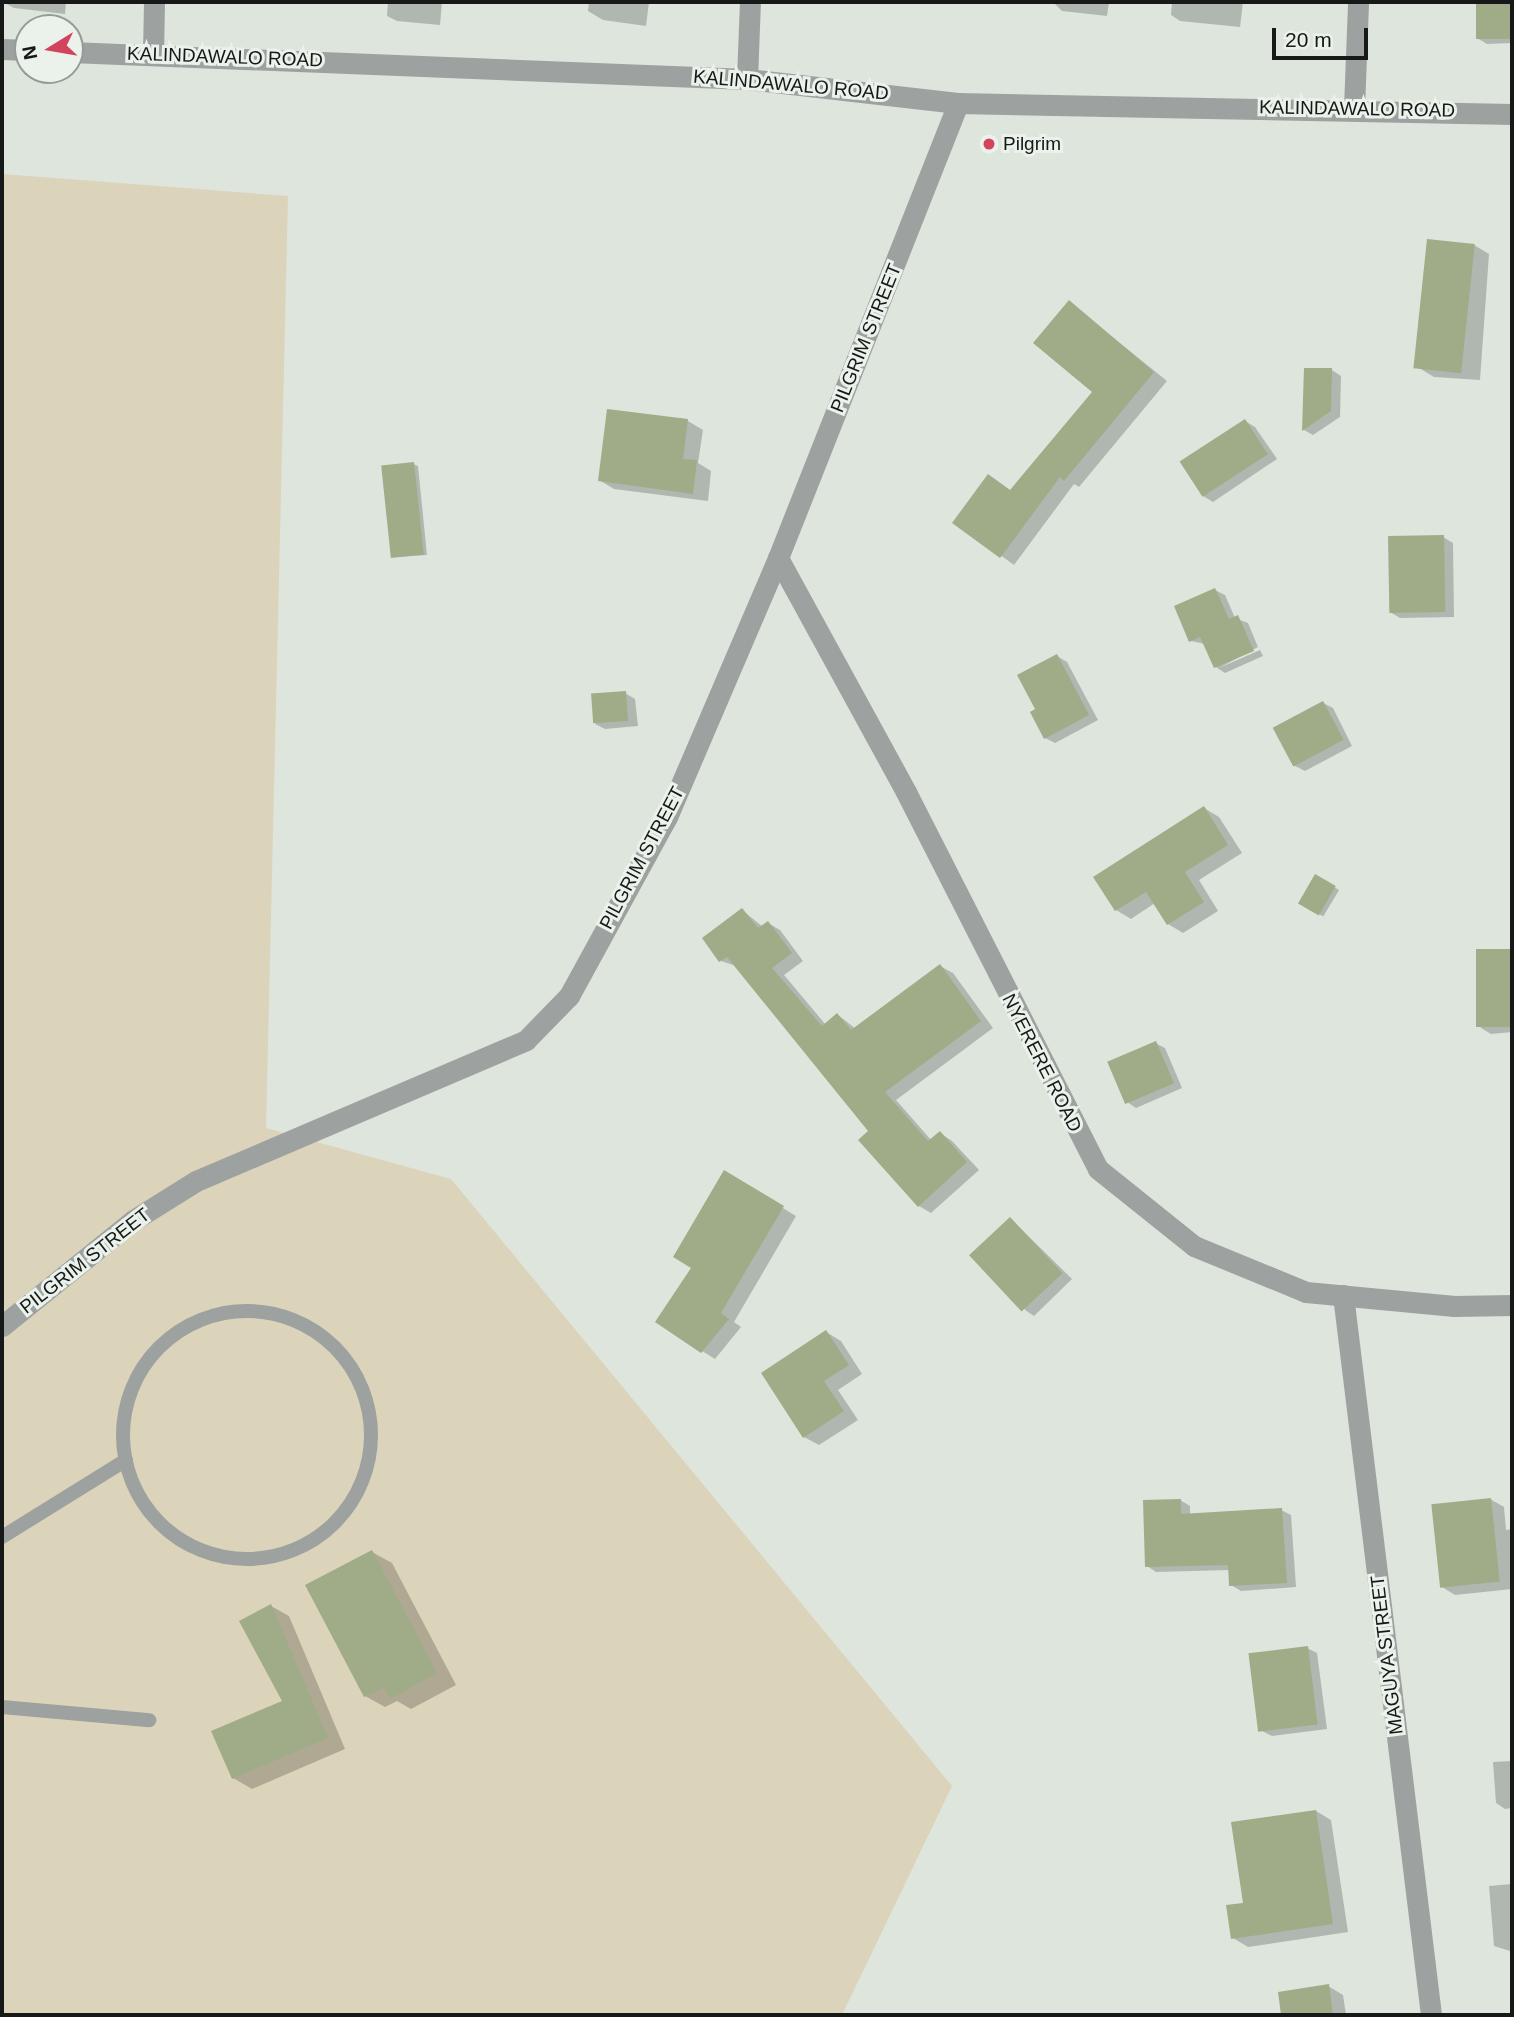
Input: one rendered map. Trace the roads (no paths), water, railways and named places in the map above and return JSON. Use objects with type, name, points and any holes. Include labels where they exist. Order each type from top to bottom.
[{"type":"street","points":[[153,54],[154,2]]},
{"type":"street","points":[[747,79],[750,2]]},
{"type":"street","points":[[1354,108],[1358,2]]},
{"type":"street","name":"KALINDAWALO ROAD","points":[[84,52],[747,79],[958,103],[1354,108],[1512,114]]},
{"type":"street","name":"PILGRIM STREET","points":[[2,1326],[132,1221],[197,1181],[526,1040],[569,996],[667,817],[778,558],[958,103]]},
{"type":"street","name":"NYERERE ROAD","points":[[778,558],[906,792],[1098,1169],[1194,1246],[1306,1292],[1454,1306],[1512,1305]]},
{"type":"street","name":"MAGUYA STREET","points":[[1343,1295],[1431,2015]]},
{"type":"lane","points":[[221,1312],[269,1312],[314,1330],[349,1364],[369,1409],[369,1457],[351,1502],[318,1537],[273,1556],[225,1557],[180,1539],[145,1505],[126,1460],[125,1412],[143,1367],[177,1332],[221,1312]]},
{"type":"lane","points":[[2,1537],[126,1460]]},
{"type":"lane","points":[[2,1707],[149,1720]]},
{"type":"place","name":"Pilgrim","points":[[989,144]]}]
